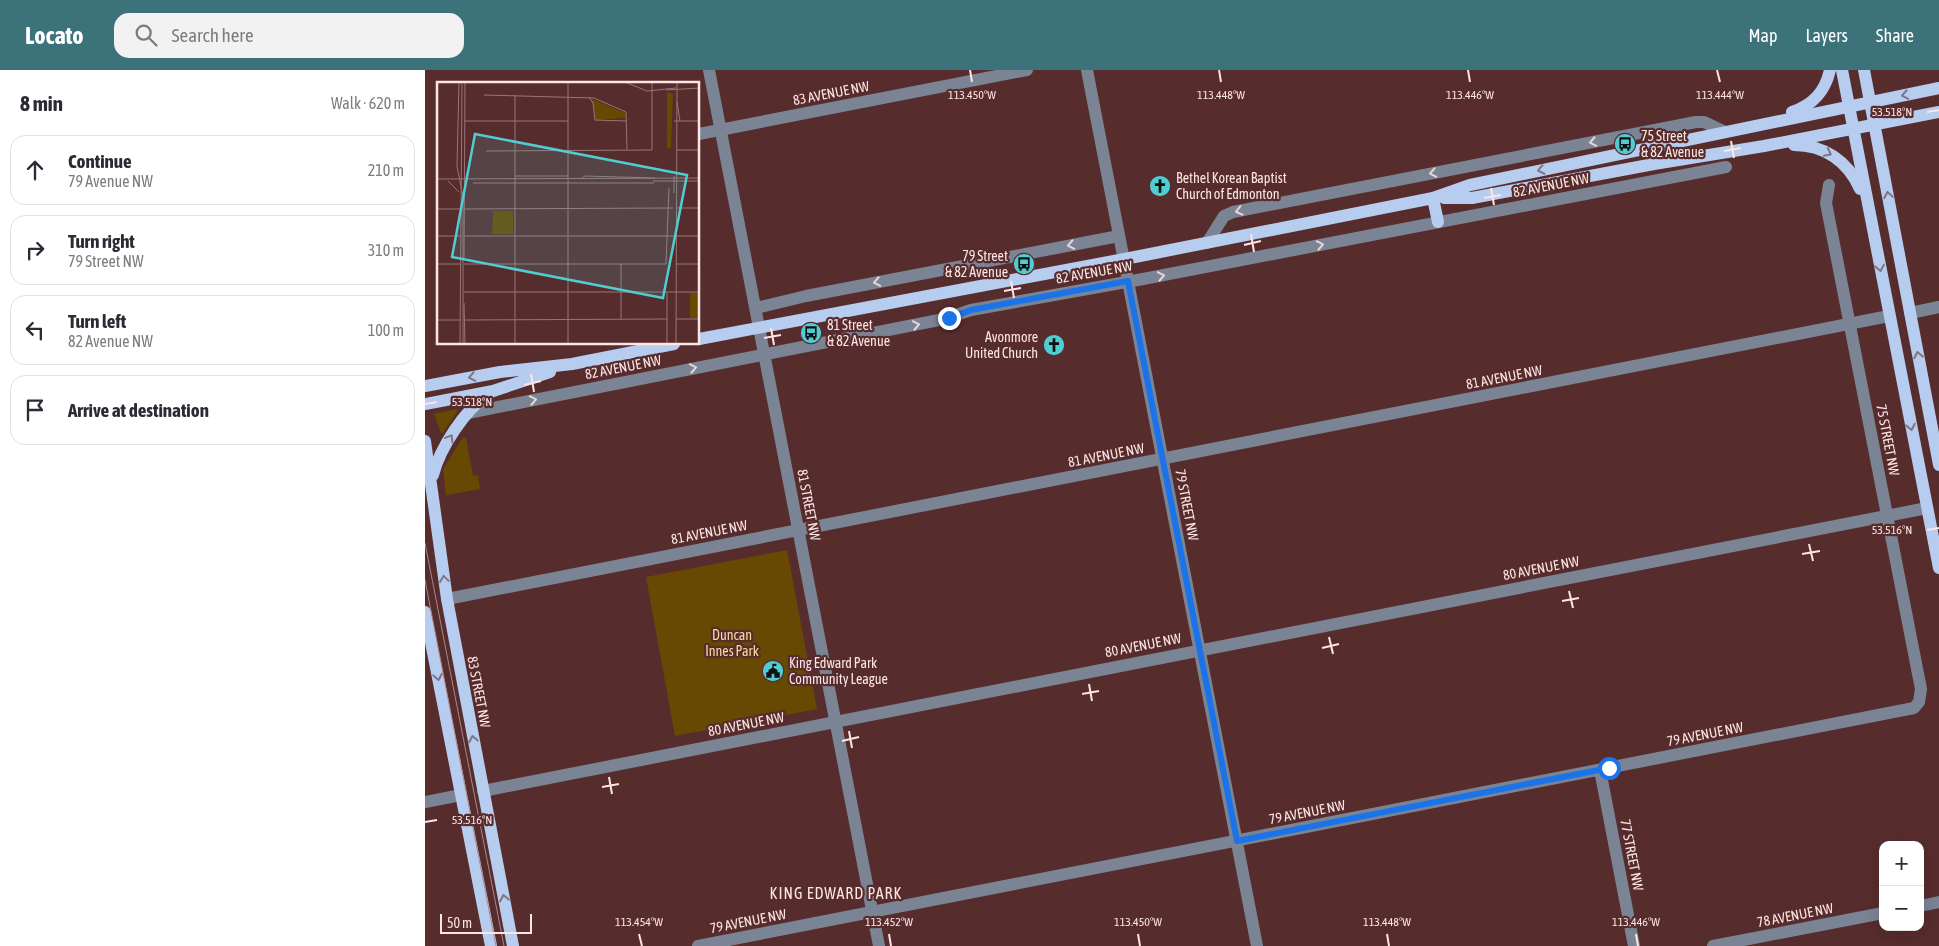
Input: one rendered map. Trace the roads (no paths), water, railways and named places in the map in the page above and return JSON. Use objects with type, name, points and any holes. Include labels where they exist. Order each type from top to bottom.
[{"type":"main road","points":[[1761,124],[1801,109],[1816,100],[1824,88],[1830,70]]},
{"type":"main road","name":"75 STREET NW","points":[[1842,70],[1939,568]]},
{"type":"main road","points":[[1864,70],[1939,465]]},
{"type":"main road","name":"82 AVENUE NW","points":[[700,339],[1124,259],[1433,198],[1470,185],[1939,88]]},
{"type":"main road","name":"82 AVENUE NW","points":[[1433,198],[1472,198],[1654,164],[1764,146],[1939,112]]},
{"type":"main road","points":[[1764,146],[1807,145],[1830,153],[1846,166],[1854,176],[1871,220]]},
{"type":"main road","points":[[1433,198],[1438,222]]},
{"type":"main road","name":"82 AVENUE NW","points":[[425,386],[500,372],[572,364],[670,345]]},
{"type":"main road","name":"82 AVENUE NW","points":[[425,404],[493,392],[572,364]]},
{"type":"main road","points":[[428,486],[437,461],[458,426],[482,398],[493,392]]},
{"type":"main road","name":"83 STREET NW","points":[[425,441],[428,486],[437,528],[447,599],[513,946]]},
{"type":"main road","points":[[425,612],[491,946]]},
{"type":"street","name":"81 STREET NW","points":[[709,70],[879,946]]},
{"type":"street","name":"83 AVENUE NW","points":[[700,134],[1027,70]]},
{"type":"street","name":"79 STREET NW","points":[[1087,70],[1257,946]]},
{"type":"street","points":[[1207,243],[1224,216],[1233,212],[1696,122],[1705,122],[1725,132]]},
{"type":"street","name":"82 AVENUE NW","points":[[469,413],[944,319],[971,310],[1143,279],[1726,167]]},
{"type":"street","name":"75 STREET NW","points":[[1829,184],[1826,203],[1921,688],[1919,702]]},
{"type":"street","points":[[756,308],[807,296],[1119,236]]},
{"type":"street","points":[[1909,313],[1939,307]]},
{"type":"street","name":"81 AVENUE NW","points":[[447,599],[1889,316]]},
{"type":"street","name":"80 AVENUE NW","points":[[483,791],[1927,508]]},
{"type":"street","name":"79 AVENUE NW","points":[[698,946],[1910,710],[1919,702]]},
{"type":"street","name":"77 STREET NW","points":[[1599,770],[1634,946]]},
{"type":"street","points":[[425,802],[461,795]]},
{"type":"street","points":[[1924,905],[1939,902]]},
{"type":"street","name":"78 AVENUE NW","points":[[1713,946],[1879,914]]},
{"type":"tram line","points":[[425,543],[504,946]]},
{"type":"tram line","points":[[425,580],[496,946]]},
{"type":"place","name":"75 Street & 82 Avenue","points":[[1625,144]]},
{"type":"place","name":"Bethel Korean Baptist Church of Edmonton","points":[[1160,186]]},
{"type":"place","name":"79 Street & 82 Avenue","points":[[1024,264]]},
{"type":"place","name":"81 Street & 82 Avenue","points":[[811,333]]},
{"type":"place","name":"Avonmore United Church","points":[[1054,345]]},
{"type":"place","name":"King Edward Park Community League","points":[[773,671]]},
{"type":"district","name":"KING EDWARD PARK","points":[[836,893]]},
{"type":"park label","name":"Duncan Innes Park","points":[[732,644]]}]
